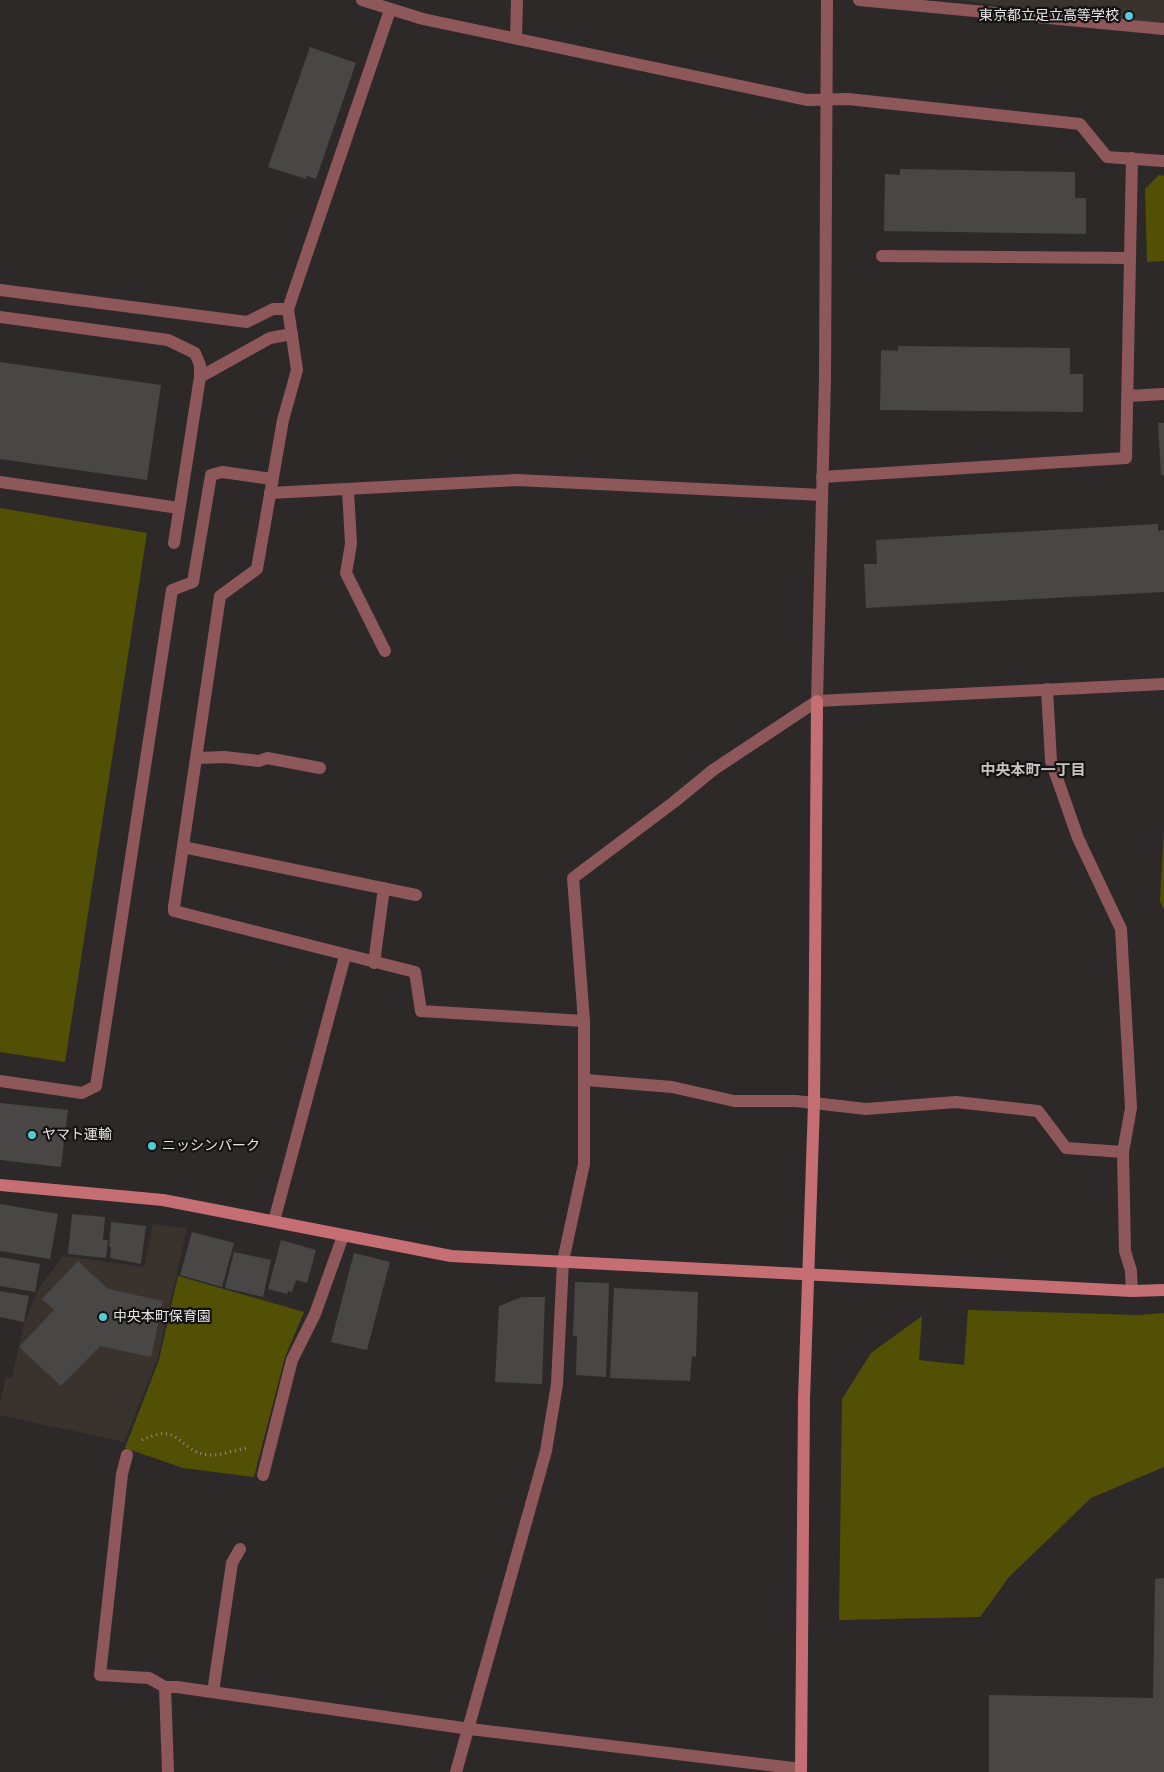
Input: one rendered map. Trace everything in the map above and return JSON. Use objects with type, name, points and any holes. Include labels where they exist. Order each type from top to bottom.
[{"type":"street","points":[[362,0],[423,19],[516,37],[807,100],[848,99],[1080,124],[1107,157],[1164,160]]},
{"type":"street","points":[[516,37],[517,0]]},
{"type":"street","points":[[127,1455],[122,1474],[100,1674],[149,1678],[165,1687],[213,1692],[470,1729],[801,1771],[804,1399],[814,1104],[817,701],[822,494],[827,0]]},
{"type":"street","points":[[859,0],[1164,29]]},
{"type":"street","points":[[390,10],[288,309],[297,370],[283,420],[257,569],[220,596],[174,911],[345,956],[415,972],[422,1011],[584,1021]]},
{"type":"street","points":[[822,477],[1126,458],[1132,158]]},
{"type":"street","points":[[882,256],[1130,258]]},
{"type":"street","points":[[0,290],[247,322],[274,309],[288,309]]},
{"type":"street","points":[[0,317],[168,340],[195,353],[200,365],[200,377],[174,542]]},
{"type":"street","points":[[200,377],[270,338],[292,334]]},
{"type":"street","points":[[1127,396],[1164,394]]},
{"type":"street","points":[[0,1081],[82,1093],[96,1086],[172,590],[193,582],[211,474],[222,472],[272,479]]},
{"type":"street","points":[[270,493],[517,480],[822,494]]},
{"type":"street","points":[[0,482],[179,508]]},
{"type":"street","points":[[348,490],[351,544],[346,573],[385,651]]},
{"type":"street","points":[[456,1772],[470,1729],[546,1451],[557,1384],[563,1261],[584,1164],[586,1080],[584,1021],[572,878],[674,802],[713,770],[817,701],[1164,684]]},
{"type":"street","points":[[1047,689],[1051,761],[1078,838],[1120,929],[1130,1108],[1122,1152],[1125,1251],[1131,1271],[1132,1291]]},
{"type":"street","points":[[196,758],[225,757],[259,761],[267,758],[320,768]]},
{"type":"street","points":[[183,848],[416,895]]},
{"type":"street","points":[[374,963],[384,888]]},
{"type":"street","points":[[274,1222],[345,956]]},
{"type":"street","points":[[586,1080],[672,1088],[734,1101],[796,1101],[866,1109],[956,1102],[1038,1111],[1066,1148],[1122,1152]]},
{"type":"street","points":[[0,1185],[163,1200],[451,1256],[1132,1291],[1164,1290]]},
{"type":"street","points":[[263,1474],[292,1360],[315,1314],[343,1236]]},
{"type":"street","points":[[213,1692],[232,1564],[240,1549]]},
{"type":"street","points":[[165,1687],[168,1772]]},
{"type":"path","points":[[127,1455],[141,1441],[157,1433],[175,1436],[198,1453],[211,1455],[271,1444]]},
{"type":"shaded area","name":"東京都立足立高等学校","points":[[959,0],[1164,0],[1164,23],[1026,9]]},
{"type":"shaded area","points":[[1159,175],[1164,176],[1164,261],[1147,262],[1145,189]]},
{"type":"shaded area","points":[[0,508],[147,533],[65,1062],[0,1052]]},
{"type":"shaded area","points":[[1164,829],[1164,910],[1160,901]]},
{"type":"shaded area","points":[[153,1224],[187,1228],[157,1360],[124,1442],[0,1415],[0,1403],[6,1377],[12,1378],[23,1327],[37,1291],[63,1256],[144,1267]]},
{"type":"shaded area","points":[[178,1276],[304,1312],[285,1357],[254,1477],[183,1468],[125,1448],[159,1360]]},
{"type":"shaded area","points":[[968,1310],[1138,1315],[1164,1313],[1164,1467],[1091,1498],[1009,1577],[980,1617],[839,1620],[842,1399],[871,1353],[922,1316],[919,1360],[964,1365]]},
{"type":"building","points":[[310,47],[356,63],[316,179],[307,176],[306,179],[268,167]]},
{"type":"building","points":[[900,169],[1075,172],[1075,198],[1086,198],[1086,234],[884,231],[885,174],[900,175]]},
{"type":"building","points":[[898,346],[1070,348],[1070,374],[1083,374],[1083,412],[880,410],[881,350],[898,351]]},
{"type":"building","points":[[0,362],[161,385],[147,480],[0,459]]},
{"type":"building","points":[[1158,423],[1164,423],[1164,475],[1161,475]]},
{"type":"building","points":[[1158,524],[1158,531],[1164,530],[1164,592],[866,608],[864,564],[877,564],[876,540]]},
{"type":"building","name":"ヤマト運輸","points":[[0,1103],[68,1110],[61,1167],[0,1160]]},
{"type":"building","points":[[0,1204],[58,1214],[50,1259],[0,1251]]},
{"type":"building","points":[[72,1214],[105,1217],[103,1240],[108,1240],[106,1258],[68,1254]]},
{"type":"building","points":[[111,1222],[146,1226],[141,1264],[110,1258]]},
{"type":"building","points":[[192,1232],[234,1243],[222,1287],[180,1275]]},
{"type":"building","points":[[281,1240],[316,1250],[307,1283],[296,1280],[292,1292],[288,1291],[287,1294],[268,1289]]},
{"type":"building","points":[[234,1252],[271,1260],[263,1297],[225,1288]]},
{"type":"building","points":[[354,1253],[390,1262],[367,1350],[331,1342]]},
{"type":"building","points":[[0,1257],[40,1264],[35,1292],[0,1286]]},
{"type":"building","points":[[78,1261],[108,1289],[163,1301],[151,1357],[100,1346],[61,1386],[19,1347],[54,1310],[42,1299]]},
{"type":"building","points":[[575,1282],[609,1283],[606,1377],[576,1375],[577,1336],[573,1336]]},
{"type":"building","points":[[614,1288],[698,1292],[696,1357],[692,1356],[690,1381],[610,1378]]},
{"type":"building","points":[[0,1291],[29,1296],[24,1322],[0,1317]]},
{"type":"building","points":[[522,1297],[545,1297],[542,1384],[495,1382],[499,1306]]},
{"type":"building","points":[[1164,1578],[1164,1772],[989,1772],[989,1695],[1153,1698],[1155,1579]]},
{"type":"place","name":"東京都立足立高等学校","points":[[1129,16]]},
{"type":"place","name":"ヤマト運輸","points":[[32,1135]]},
{"type":"place","name":"ニッシンパーク","points":[[152,1146]]},
{"type":"place","name":"中央本町保育園","points":[[103,1317]]},
{"type":"district","name":"中央本町一丁目","points":[[1033,770]]}]
